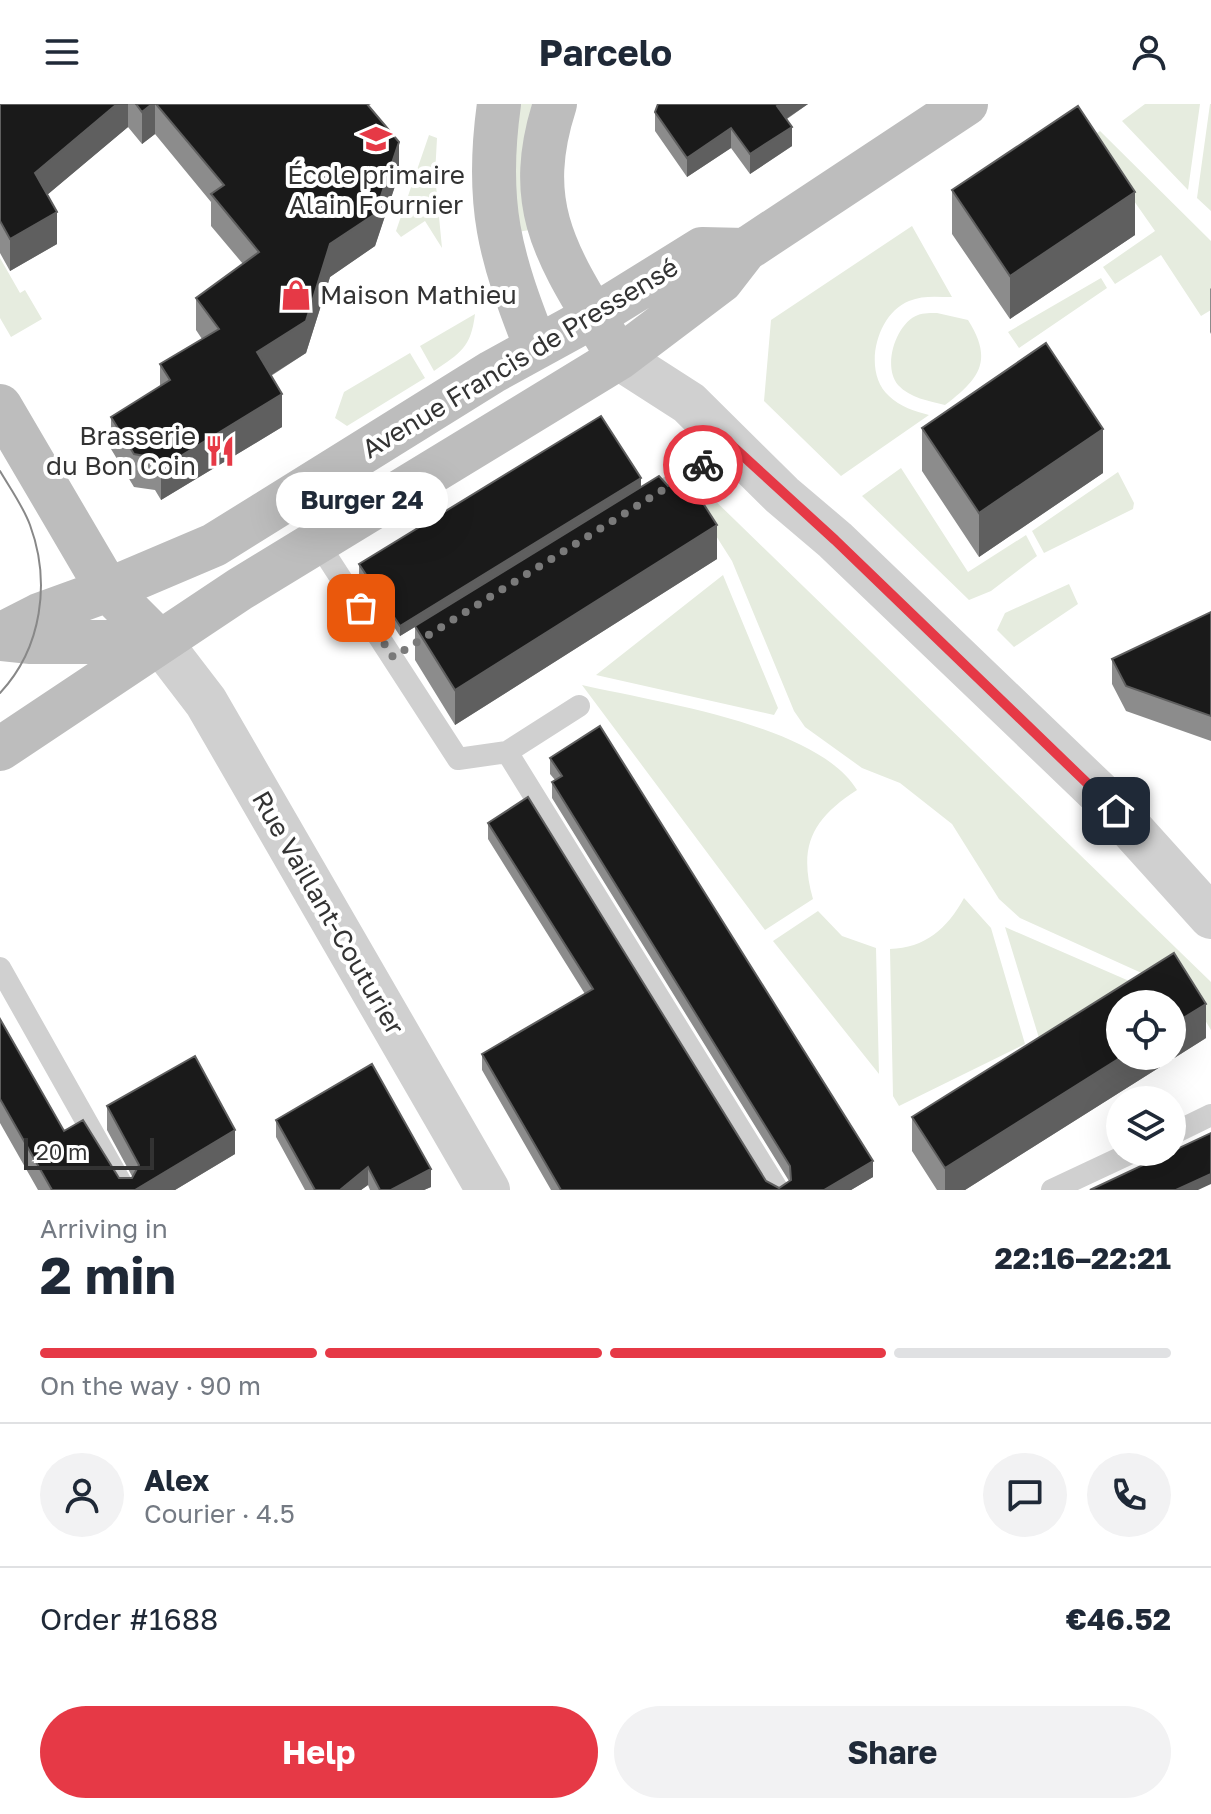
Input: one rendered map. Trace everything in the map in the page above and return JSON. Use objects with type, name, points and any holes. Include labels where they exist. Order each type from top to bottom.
[{"type":"street","points":[[499,104],[493,158],[493,199],[499,241],[510,286],[536,347],[619,358],[689,403],[1099,793],[1211,917]]},
{"type":"street","points":[[555,104],[546,132],[541,189],[547,225],[563,264],[619,358]]},
{"type":"street","name":"Avenue Francis de Pressensé","points":[[0,749],[42,724],[160,642],[619,358],[721,281],[745,250],[966,104]]},
{"type":"street","name":"Avenue Francis de Pressensé","points":[[0,637],[39,615],[108,590],[214,545],[702,249],[745,250]]},
{"type":"street","points":[[0,406],[108,590],[160,642]]},
{"type":"street","points":[[0,637],[160,642]]},
{"type":"street","name":"Rue Vaillant-Couturier","points":[[160,642],[206,702],[488,1190]]},
{"type":"lane","points":[[646,502],[730,444]]},
{"type":"lane","points":[[318,543],[400,653],[458,759],[507,752],[579,706]]},
{"type":"lane","points":[[507,752],[778,1190]]},
{"type":"lane","points":[[0,968],[125,1190]]},
{"type":"lane","points":[[1186,1127],[1211,1115]]},
{"type":"lane","points":[[1052,1190],[1106,1165]]},
{"type":"shaded area","points":[[520,104],[532,104],[526,136],[529,230],[518,232],[513,155]]},
{"type":"shaded area","points":[[1145,104],[1200,104],[1188,190],[1122,121]]},
{"type":"shaded area","points":[[1211,104],[1211,211],[1197,198]]},
{"type":"shaded area","points":[[1100,131],[1211,241],[1211,310],[1201,316],[1161,255],[1115,284],[1103,267],[1155,231],[1090,138]]},
{"type":"shaded area","points":[[429,135],[437,138],[435,175],[442,248],[425,221],[401,237],[396,231]]},
{"type":"shaded area","points":[[912,226],[952,297],[909,301],[888,318],[876,344],[876,373],[881,386],[893,400],[929,415],[841,476],[764,401],[771,320]]},
{"type":"shaded area","points":[[0,258],[20,293],[25,290],[42,319],[11,337],[0,318]]},
{"type":"shaded area","points":[[1101,278],[1107,288],[1019,348],[1008,332]]},
{"type":"shaded area","points":[[937,313],[968,320],[976,334],[981,358],[979,368],[967,387],[945,405],[908,393],[898,385],[891,367],[894,346],[903,327],[918,315]]},
{"type":"shaded area","points":[[475,314],[471,335],[463,348],[434,371],[420,346]]},
{"type":"shaded area","points":[[410,353],[425,378],[347,426],[335,418],[344,392]]},
{"type":"shaded area","points":[[901,468],[968,572],[1026,535],[1037,556],[991,591],[969,600],[862,496]]},
{"type":"shaded area","points":[[1118,472],[1134,503],[1133,509],[1044,553],[1032,531]]},
{"type":"shaded area","points":[[702,488],[1211,982],[1211,1030],[1178,975],[1146,975],[1020,918],[999,899],[952,824],[900,783],[862,768],[805,727],[794,711],[732,561],[692,498]]},
{"type":"shaded area","points":[[723,575],[778,708],[774,715],[596,675]]},
{"type":"shaded area","points":[[1069,584],[1078,604],[1014,647],[997,630],[1005,613]]},
{"type":"shaded area","points":[[582,685],[732,719],[807,748],[837,767],[857,790],[829,812],[812,836],[807,864],[813,899],[765,930]]},
{"type":"shaded area","points":[[964,898],[991,928],[1025,1044],[899,1106],[893,1096],[890,949],[914,945],[934,935]]},
{"type":"shaded area","points":[[818,911],[842,936],[876,948],[879,1074],[773,941]]},
{"type":"shaded area","points":[[1005,927],[1143,987],[1137,990],[1106,990],[1106,1005],[1039,1038]]},
{"type":"building","points":[[0,104],[117,104],[35,173],[57,212],[10,239],[0,221]]},
{"type":"building","points":[[136,104],[152,104],[142,112]]},
{"type":"building","points":[[156,104],[367,104],[399,142],[375,214],[330,244],[306,321],[257,352],[282,394],[161,468],[155,458],[134,454],[111,417],[170,380],[160,364],[219,329],[196,298],[259,252],[211,194],[224,185]]},
{"type":"building","points":[[658,104],[780,104],[777,106],[792,127],[750,154],[731,128],[687,158],[655,112]]},
{"type":"building","points":[[1078,106],[1135,192],[1010,276],[952,190]]},
{"type":"building","points":[[1046,343],[1103,429],[979,513],[922,428]]},
{"type":"building","points":[[601,416],[641,478],[400,626],[359,564]]},
{"type":"building","points":[[685,475],[717,525],[455,690],[415,626],[659,476],[668,486]]},
{"type":"building","points":[[1211,612],[1211,716],[1126,686],[1112,659]]},
{"type":"building","points":[[600,726],[873,1161],[824,1190],[561,1190],[482,1054],[593,989],[488,823],[528,797],[766,1181],[779,1188],[791,1180],[790,1166],[552,782],[562,776],[550,758]]},
{"type":"building","points":[[1174,953],[1206,1004],[1186,1016],[1186,990],[1115,990]]},
{"type":"building","points":[[1106,996],[1106,1067],[945,1168],[912,1117]]},
{"type":"building","points":[[0,1019],[64,1131],[83,1120],[119,1178],[132,1178],[139,1165],[107,1106],[195,1056],[235,1130],[135,1190],[52,1190],[0,1099]]},
{"type":"building","points":[[372,1064],[431,1169],[391,1190],[380,1190],[368,1167],[340,1190],[315,1190],[276,1120]]},
{"type":"building","points":[[1211,1133],[1211,1174],[1176,1190],[1090,1190],[1141,1166],[1186,1166],[1186,1145]]},
{"type":"tram line","points":[[0,471],[30,525],[40,569],[41,591],[39,614],[25,656],[0,693]]},
{"type":"way so far","points":[[361,608],[393,657],[703,465]]},
{"type":"place","name":"École primaire Alain Fournier","points":[[376,139]]},
{"type":"place","name":"Maison Mathieu","points":[[296,295]]},
{"type":"place","name":"Brasserie du Bon Coin","points":[[220,451]]},
{"type":"place","name":"Burger 24","points":[[361,608]]},
{"type":"route","points":[[703,465],[730,444],[782,495],[835,540],[1116,811]]}]
